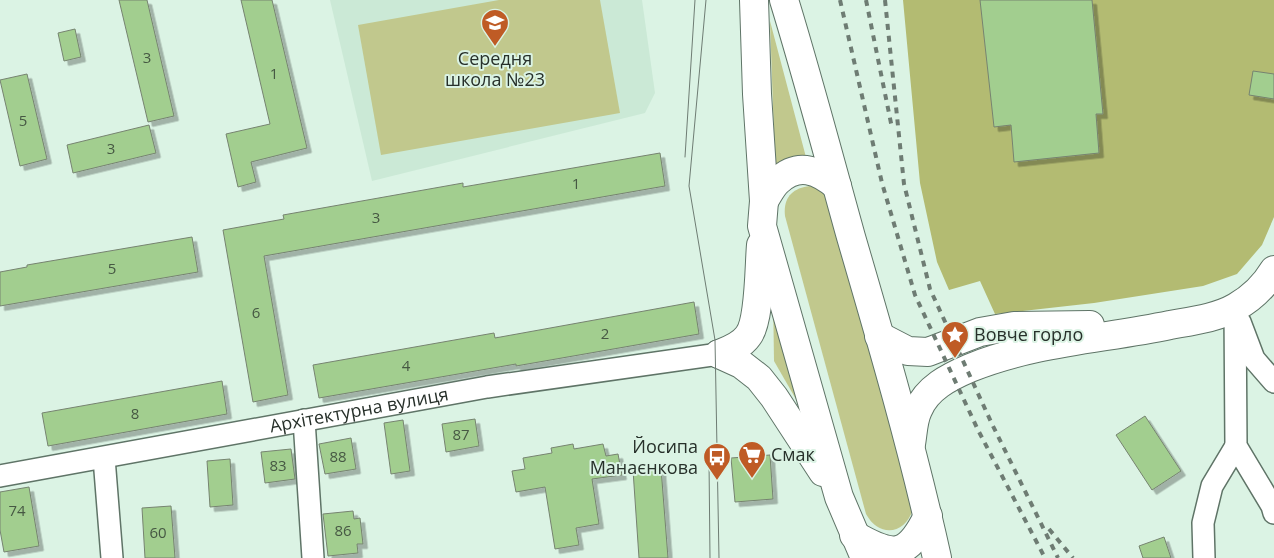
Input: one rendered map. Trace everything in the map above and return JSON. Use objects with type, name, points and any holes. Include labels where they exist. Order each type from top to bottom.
[{"type":"main road","points":[[719,354],[736,347],[748,336],[755,322],[763,213],[754,0]]},
{"type":"main road","points":[[784,0],[806,71],[910,445],[937,558]]},
{"type":"main road","points":[[837,186],[823,174],[805,170],[793,170],[777,182],[763,213],[838,497],[859,546],[875,547],[888,552],[900,552],[912,545],[920,535],[928,516]]},
{"type":"main road","points":[[910,445],[918,410],[931,390],[949,377],[991,360],[1036,347],[1208,318],[1266,299],[1274,270]]},
{"type":"main road","points":[[879,336],[908,351],[928,352],[980,332],[1014,326],[1107,324],[1159,327]]},
{"type":"main road","points":[[719,354],[741,364],[759,378],[774,397],[838,497]]},
{"type":"street","points":[[1235,308],[1254,359],[1274,382]]},
{"type":"street","points":[[1235,308],[1236,446],[1272,506],[1274,513]]},
{"type":"street","name":"Архітектурна вулиця","points":[[0,476],[487,387],[719,354]]},
{"type":"street","points":[[304,420],[313,558]]},
{"type":"street","points":[[1204,558],[1203,523],[1212,486],[1236,446]]},
{"type":"street","points":[[104,458],[112,558]]},
{"type":"shaded area","name":"Середня школа №23","points":[[330,0],[642,0],[655,93],[645,113],[372,181]]},
{"type":"green space","name":"Середня школа №23","points":[[499,0],[600,0],[620,113],[381,155],[358,25]]},
{"type":"green space","points":[[903,0],[1274,0],[1274,217],[1262,245],[1237,274],[1203,286],[1094,303],[995,314],[980,281],[949,290],[937,262],[920,183]]},
{"type":"green space","points":[[770,21],[807,161],[791,158],[775,165]]},
{"type":"green space","points":[[810,186],[822,192],[830,202],[913,509],[904,524],[891,530],[884,530],[878,527],[871,522],[866,514],[785,216],[787,199],[790,195],[798,189]]},
{"type":"green space","points":[[773,294],[809,422],[774,361]]},
{"type":"building","points":[[119,0],[147,0],[174,116],[148,122]]},
{"type":"building","points":[[241,0],[272,0],[307,148],[251,162],[256,182],[238,187],[226,134],[270,124]]},
{"type":"building","points":[[980,0],[1092,0],[1103,114],[1096,114],[1099,153],[1014,162],[1011,125],[994,127]]},
{"type":"building","points":[[75,29],[81,57],[64,61],[58,33]]},
{"type":"building","points":[[1253,71],[1274,74],[1274,99],[1249,95]]},
{"type":"building","points":[[27,74],[47,159],[20,166],[0,80]]},
{"type":"building","points":[[149,125],[156,153],[73,173],[67,145]]},
{"type":"building","points":[[660,153],[665,186],[264,256],[288,395],[253,402],[223,230],[284,219],[283,215],[463,183],[463,187]]},
{"type":"building","points":[[192,237],[198,272],[0,306],[0,272],[27,267],[27,265]]},
{"type":"building","points":[[694,302],[699,334],[319,398],[313,365],[494,333],[495,338]]},
{"type":"building","points":[[222,381],[227,414],[48,446],[42,413]]},
{"type":"building","points":[[1145,416],[1181,471],[1152,490],[1116,435]]},
{"type":"building","points":[[475,419],[479,446],[446,452],[442,424]]},
{"type":"building","points":[[403,420],[410,471],[391,474],[384,423]]},
{"type":"building","points":[[351,438],[356,469],[325,474],[319,444]]},
{"type":"building","points":[[573,444],[574,449],[603,444],[606,456],[618,454],[622,475],[592,479],[599,524],[576,528],[579,545],[555,549],[545,487],[516,492],[512,471],[525,469],[523,458],[552,453],[551,448]]},
{"type":"building","points":[[291,449],[295,479],[265,483],[261,452]]},
{"type":"building","name":"Смак","points":[[770,455],[773,499],[735,502],[731,458]]},
{"type":"building","points":[[230,459],[233,505],[210,507],[207,461]]},
{"type":"building","points":[[661,468],[668,558],[639,558],[633,470]]},
{"type":"building","points":[[29,487],[39,546],[4,552],[0,530],[0,492]]},
{"type":"building","points":[[171,506],[175,558],[145,558],[142,508]]},
{"type":"building","points":[[353,511],[354,519],[360,518],[363,544],[357,544],[358,553],[328,556],[323,514]]},
{"type":"building","points":[[1164,537],[1171,558],[1143,558],[1139,546]]},
{"type":"tram line","points":[[685,157],[695,0]]},
{"type":"tram line","points":[[706,0],[689,186],[715,340],[719,558]]},
{"type":"tram line","points":[[709,460],[710,558]]},
{"type":"railway","points":[[840,0],[882,183],[915,295],[978,430],[1045,558]]},
{"type":"railway","points":[[866,0],[892,128]]},
{"type":"railway","points":[[885,0],[904,184],[930,289],[992,424],[1058,558]]},
{"type":"railway","points":[[1049,529],[1073,558]]},
{"type":"place","name":"Середня школа №23","points":[[495,47]]},
{"type":"place","name":"Вовче горло","points":[[955,359]]},
{"type":"place","name":"Смак","points":[[752,479]]},
{"type":"place","name":"Йосипа Манаєнкова","points":[[717,481]]}]
